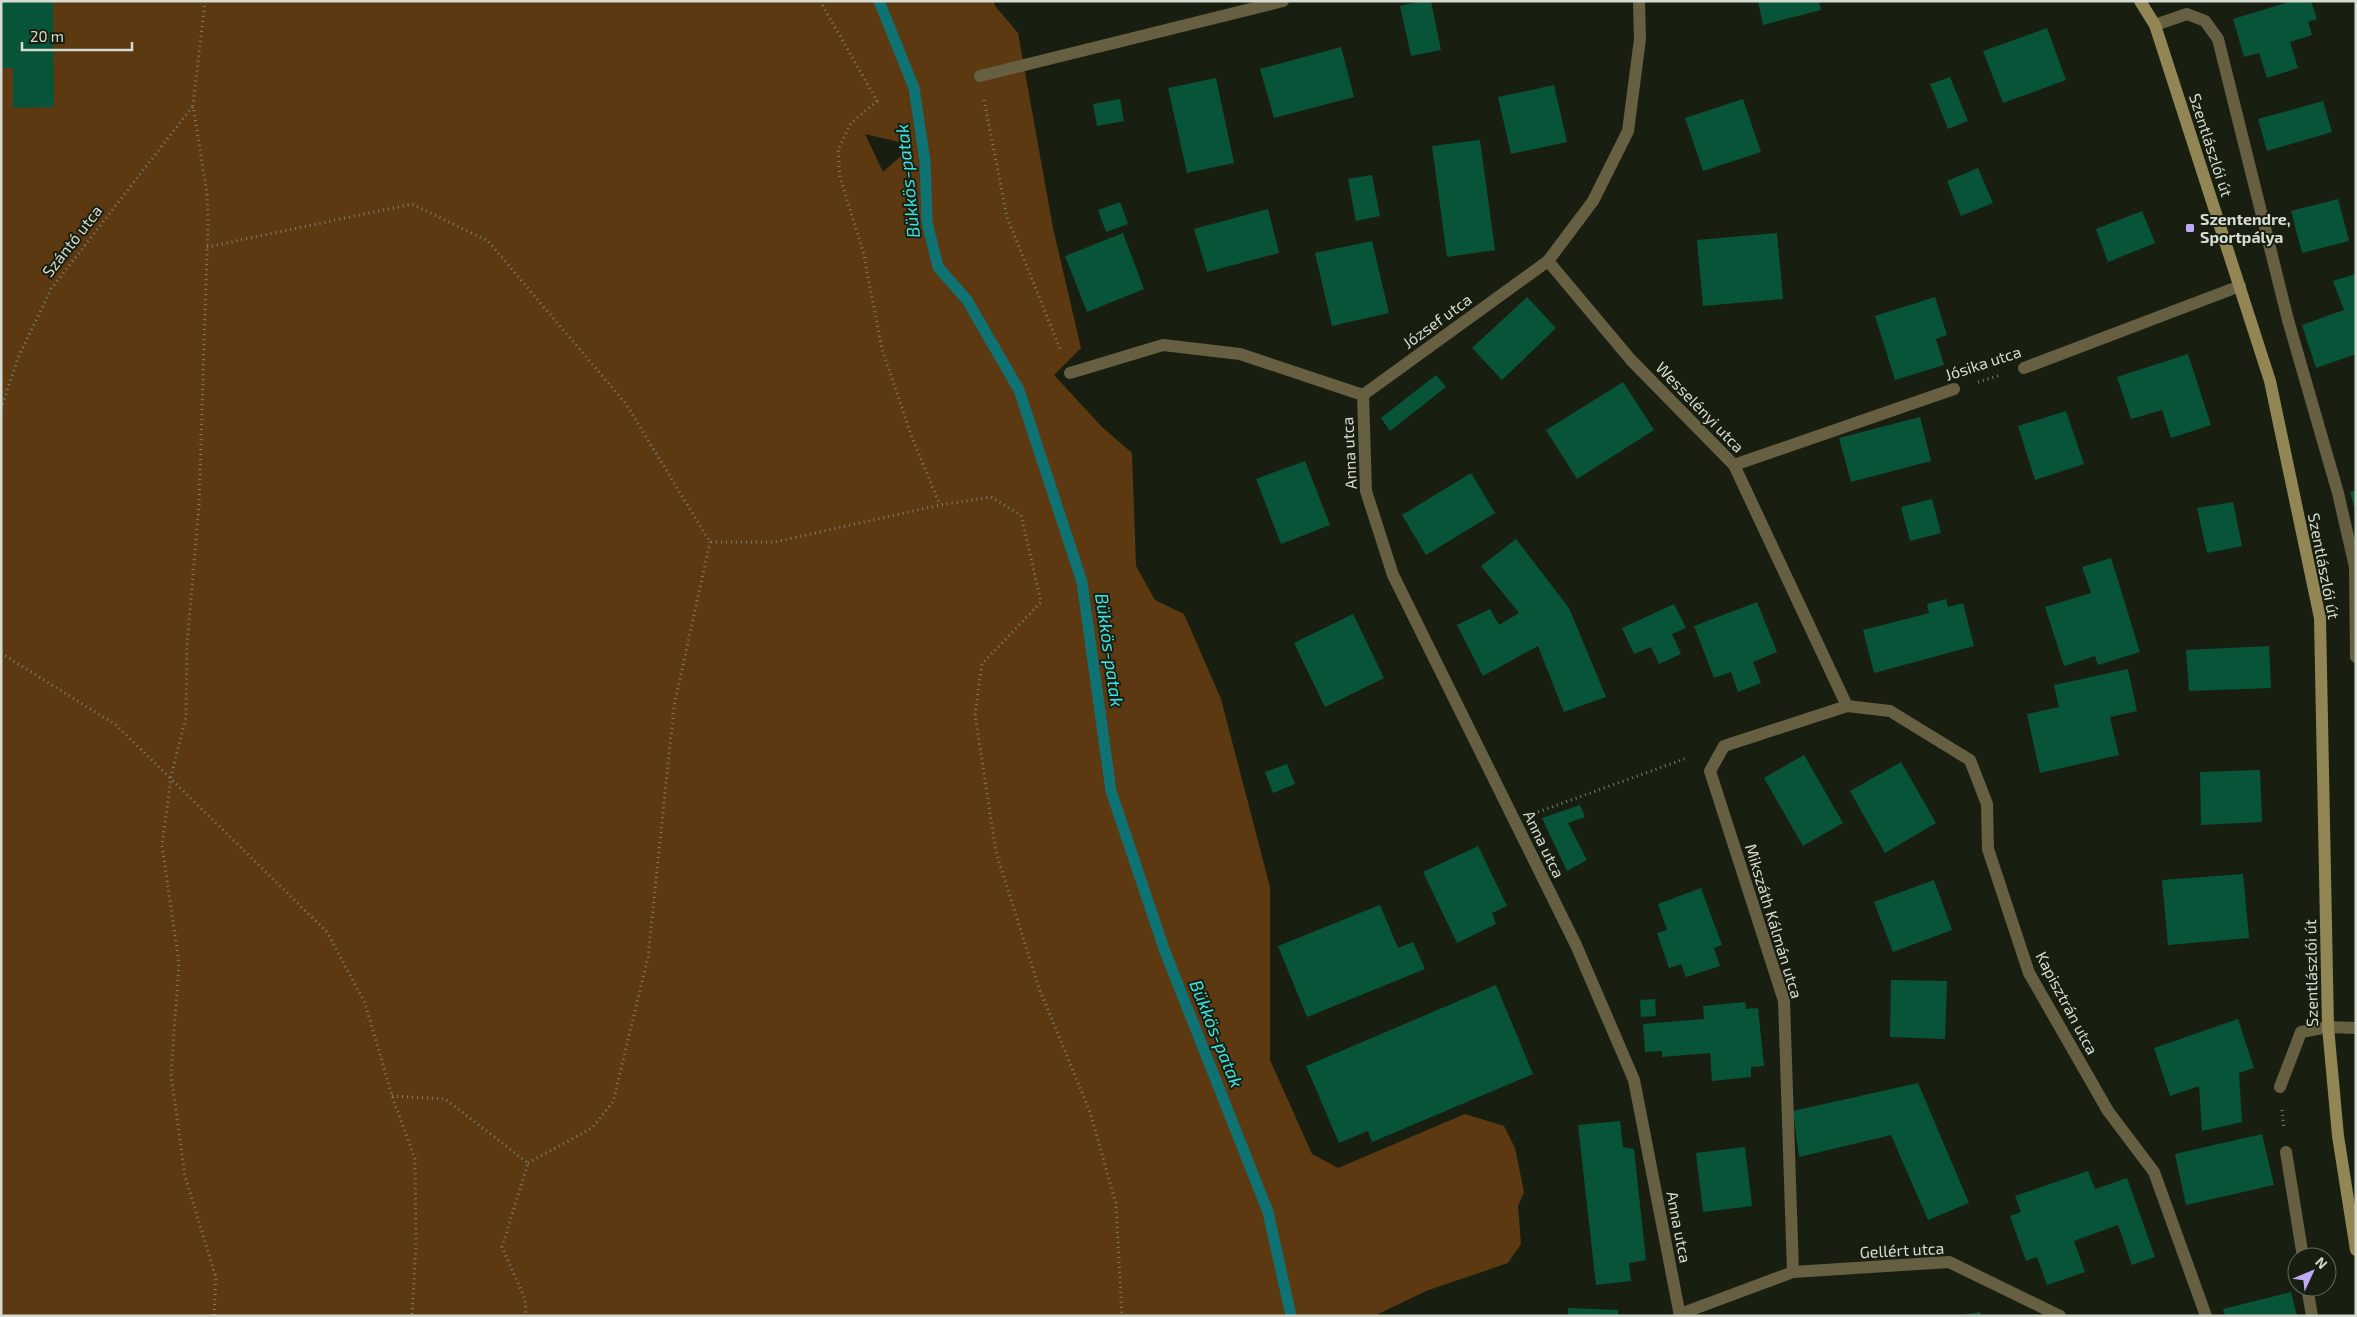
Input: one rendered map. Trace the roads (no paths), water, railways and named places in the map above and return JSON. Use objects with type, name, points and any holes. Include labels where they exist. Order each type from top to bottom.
[{"type":"main road","name":"Szentlászlói út","points":[[2140,1],[2148,7],[2270,381],[2320,618],[2328,1028],[2338,1136],[2356,1250]]},
{"type":"street","points":[[980,76],[1283,1]]},
{"type":"street","name":"József utca","points":[[1363,395],[1548,261],[1593,202],[1628,131],[1640,39],[1639,1]]},
{"type":"street","points":[[2154,25],[2187,14],[2205,21],[2218,39],[2288,320],[2338,494],[2355,567],[2356,657]]},
{"type":"street","name":"Wesselényi utca","points":[[1548,261],[1631,360],[1734,465],[1847,706]]},
{"type":"street","name":"Jósika utca","points":[[2024,368],[2240,286]]},
{"type":"street","points":[[1070,373],[1163,345],[1240,354],[1363,395]]},
{"type":"street","name":"Jósika utca","points":[[1734,465],[1954,389]]},
{"type":"street","name":"Anna utca","points":[[1363,395],[1366,491],[1393,575],[1576,944],[1634,1080],[1680,1315]]},
{"type":"street","name":"Mikszáth Kálmán utca","points":[[1794,1272],[1784,1000],[1710,771],[1724,746],[1847,706]]},
{"type":"street","name":"Kapisztrán utca","points":[[1847,706],[1890,712],[1970,760],[1987,804],[1988,849],[2029,973],[2108,1112],[2154,1172],[2206,1316]]},
{"type":"street","points":[[2280,1087],[2301,1032],[2328,1028],[2356,1028]]},
{"type":"street","points":[[2286,1152],[2300,1247]]},
{"type":"street","name":"Gellért utca","points":[[1794,1272],[1949,1262],[2060,1316]]},
{"type":"street","points":[[1680,1315],[1794,1272]]},
{"type":"street","points":[[2309,1297],[2312,1316]]},
{"type":"waterway","name":"Bükkös-patak","points":[[879,1],[914,88],[925,161],[927,222],[938,267],[967,300],[1019,390],[1082,582],[1111,791],[1164,949],[1268,1212],[1291,1316]]},
{"type":"place","name":"Szentendre, Sportpálya","points":[[2190,228]]}]
